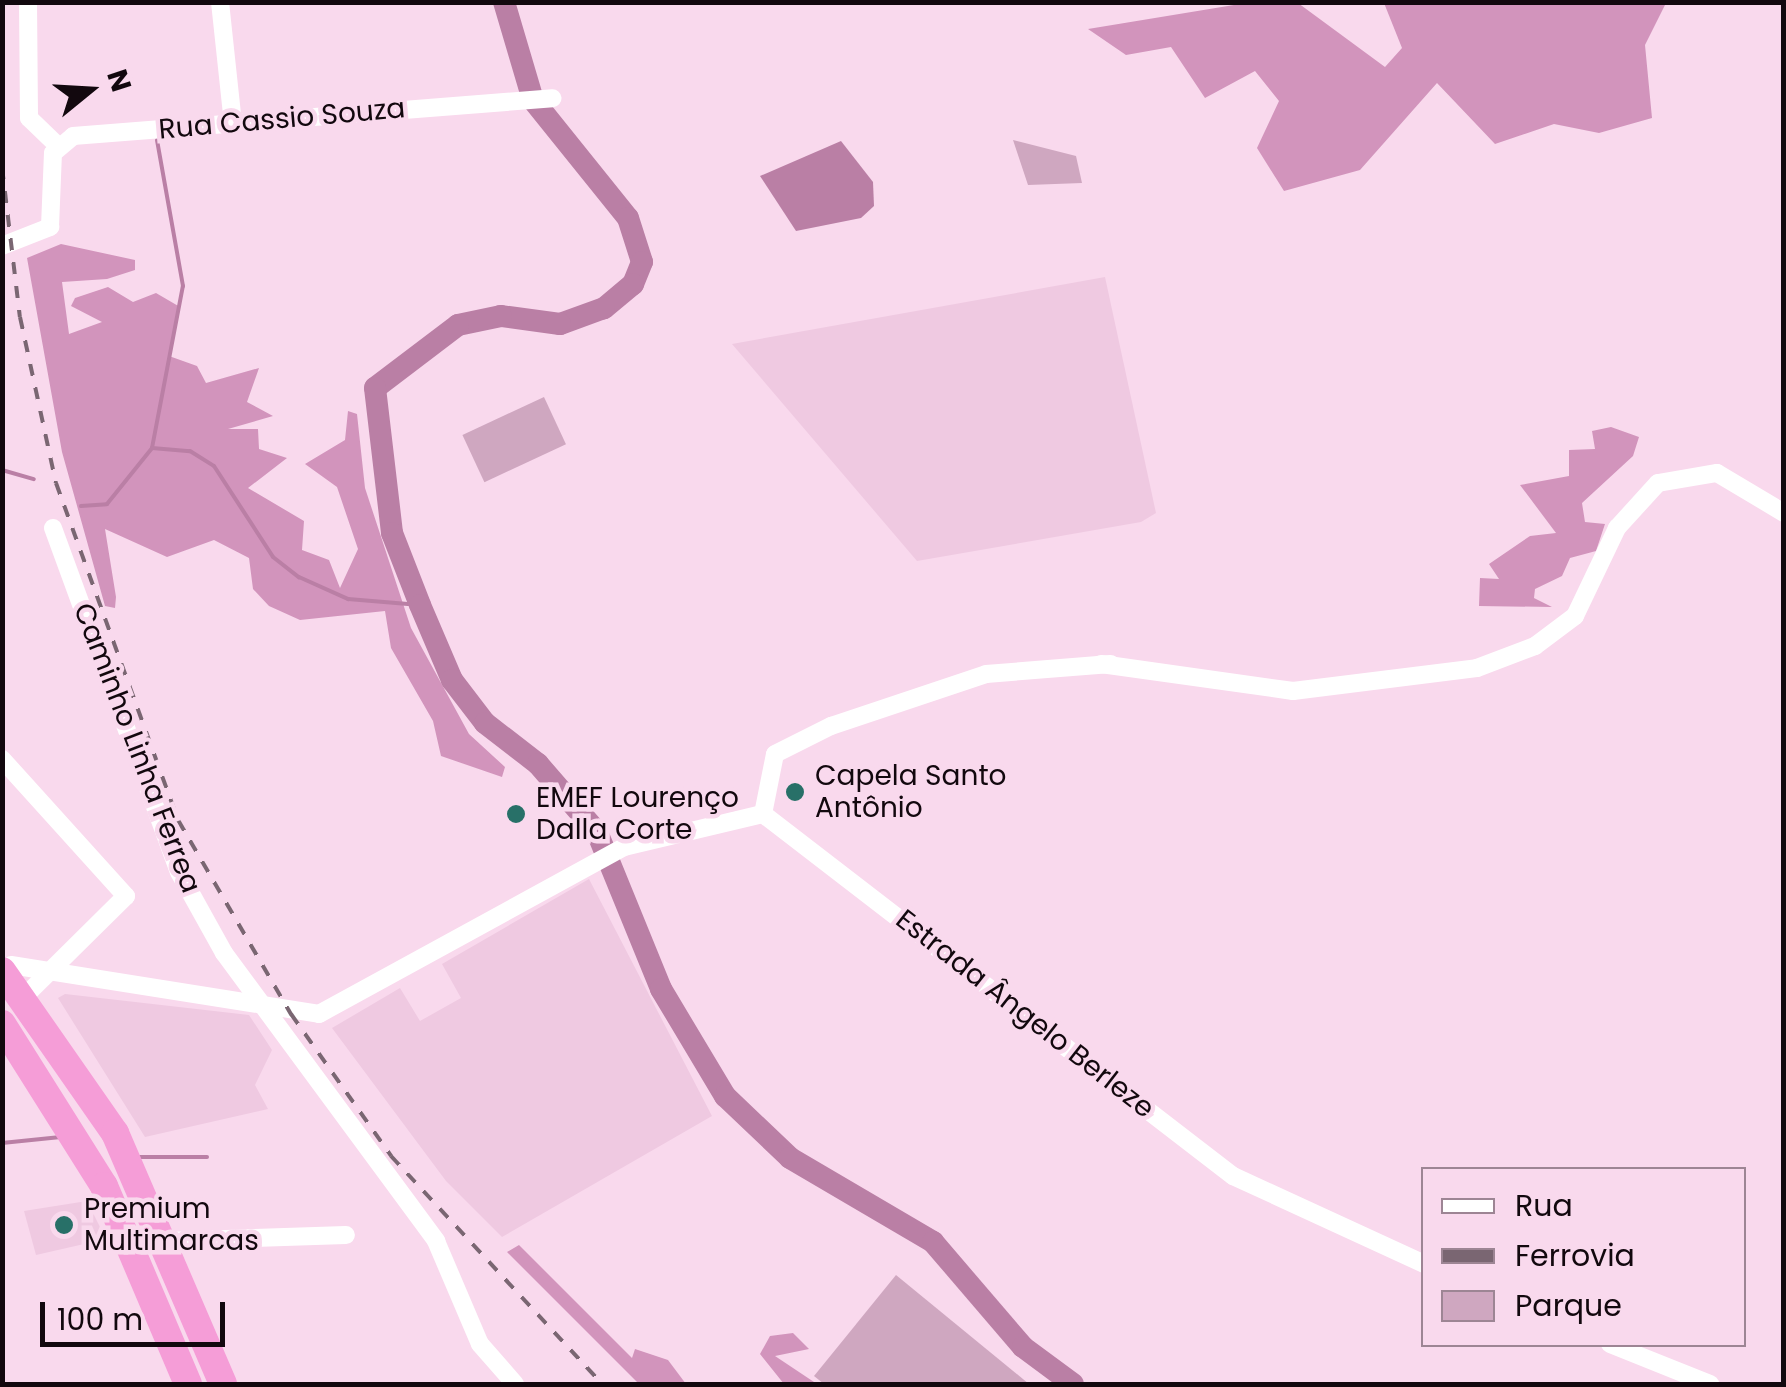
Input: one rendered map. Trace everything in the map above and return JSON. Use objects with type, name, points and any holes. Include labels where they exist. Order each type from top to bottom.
[{"type":"highway","points":[[5,964],[35,991],[115,1132],[166,1240],[223,1384]]},
{"type":"highway","points":[[2,1024],[104,1186],[188,1384]]},
{"type":"highway","points":[[104,1186],[141,1227],[180,1315],[198,1320]]},
{"type":"street","points":[[7,244],[50,227],[56,145],[29,118],[28,2]]},
{"type":"street","points":[[220,2],[234,123]]},
{"type":"street","name":"Rua Cassio Souza","points":[[56,145],[73,136],[552,98]]},
{"type":"street","points":[[35,991],[76,976],[268,1010],[319,1014],[356,1000],[624,847],[763,814],[774,754],[831,726],[986,674],[1101,664],[1293,692],[1477,668],[1534,646],[1575,616],[1617,528],[1658,483],[1717,473],[1784,513]]},
{"type":"street","name":"Caminho Linha Ferrea","points":[[53,528],[179,872],[268,1010],[436,1240],[480,1344],[516,1384]]},
{"type":"street","points":[[4,763],[126,896],[64,950],[35,991]]},
{"type":"street","name":"Estrada Ângelo Berleze","points":[[763,814],[1233,1176],[1421,1263]]},
{"type":"street","points":[[64,950],[76,976]]},
{"type":"street","points":[[5,964],[35,991]]},
{"type":"street","points":[[166,1240],[346,1235]]},
{"type":"street","points":[[1618,1347],[1710,1384]]},
{"type":"shaded area","points":[[1246,3],[1298,3],[1385,67],[1402,48],[1384,3],[1666,3],[1645,45],[1652,118],[1599,133],[1554,124],[1495,144],[1437,83],[1360,170],[1284,191],[1257,148],[1279,101],[1255,71],[1205,98],[1171,47],[1126,55],[1088,29]]},
{"type":"shaded area","points":[[841,141],[873,182],[874,206],[861,218],[796,231],[760,176]]},
{"type":"shaded area","points":[[61,244],[135,260],[135,270],[107,279],[62,282],[69,334],[102,322],[71,306],[75,298],[108,287],[133,302],[156,293],[180,307],[169,356],[197,366],[206,383],[259,368],[247,402],[273,416],[228,429],[258,429],[259,449],[287,458],[248,488],[304,521],[302,550],[329,560],[340,588],[358,549],[337,487],[305,464],[345,440],[348,411],[357,414],[365,488],[411,628],[469,734],[505,767],[502,777],[441,756],[433,721],[391,648],[385,611],[300,620],[269,606],[253,589],[249,558],[214,540],[167,557],[105,529],[116,597],[115,608],[105,606],[62,452],[27,258]]},
{"type":"shaded area","points":[[1105,277],[1156,513],[1141,522],[917,561],[732,344]]},
{"type":"shaded area","points":[[1611,427],[1639,437],[1633,456],[1582,503],[1585,522],[1605,524],[1596,551],[1570,558],[1562,576],[1535,589],[1534,598],[1552,607],[1479,606],[1480,578],[1499,579],[1489,564],[1530,536],[1556,533],[1520,485],[1569,476],[1569,450],[1595,449],[1592,431]]},
{"type":"shaded area","points":[[589,879],[712,1116],[502,1237],[446,1181],[332,1028],[400,988],[420,1021],[461,998],[442,964]]},
{"type":"shaded area","points":[[65,994],[249,1015],[272,1050],[255,1085],[268,1109],[145,1137],[58,998]]},
{"type":"shaded area","name":"Premium Multimarcas","points":[[87,1201],[106,1239],[36,1255],[24,1211]]},
{"type":"shaded area","points":[[519,1245],[632,1358],[635,1349],[668,1360],[686,1384],[639,1384],[507,1252]]},
{"type":"shaded area","points":[[793,1333],[809,1349],[775,1356],[817,1384],[784,1384],[760,1354],[770,1336]]},
{"type":"green space","points":[[1013,140],[1076,156],[1082,183],[1028,185]]},
{"type":"green space","points":[[544,397],[566,444],[484,482],[462,435]]},
{"type":"green space","points":[[896,1275],[1029,1384],[824,1384],[814,1376]]},
{"type":"waterway","points":[[504,2],[533,100],[628,218],[642,262],[633,284],[604,308],[560,324],[501,316],[458,325],[375,388],[392,533],[420,605],[452,680],[485,723],[538,764],[597,832],[661,989],[725,1096],[790,1158],[933,1242],[1023,1347],[1073,1384]]},
{"type":"waterway","points":[[152,448],[183,286],[157,140]]},
{"type":"waterway","points":[[81,506],[107,504],[152,448],[190,451],[214,466],[273,557],[299,577],[348,599],[420,605]]},
{"type":"waterway","points":[[2,470],[34,479]]},
{"type":"waterway","points":[[2,1143],[61,1137]]},
{"type":"waterway","points":[[138,1157],[207,1157]]},
{"type":"railway","points":[[2,167],[20,317],[56,483],[178,820],[291,1014],[391,1156],[602,1384]]},
{"type":"place","name":"Capela Santo Antônio","points":[[795,792]]},
{"type":"place","name":"EMEF Lourenço Dalla Corte","points":[[516,814]]},
{"type":"place","name":"Premium Multimarcas","points":[[64,1225]]}]
